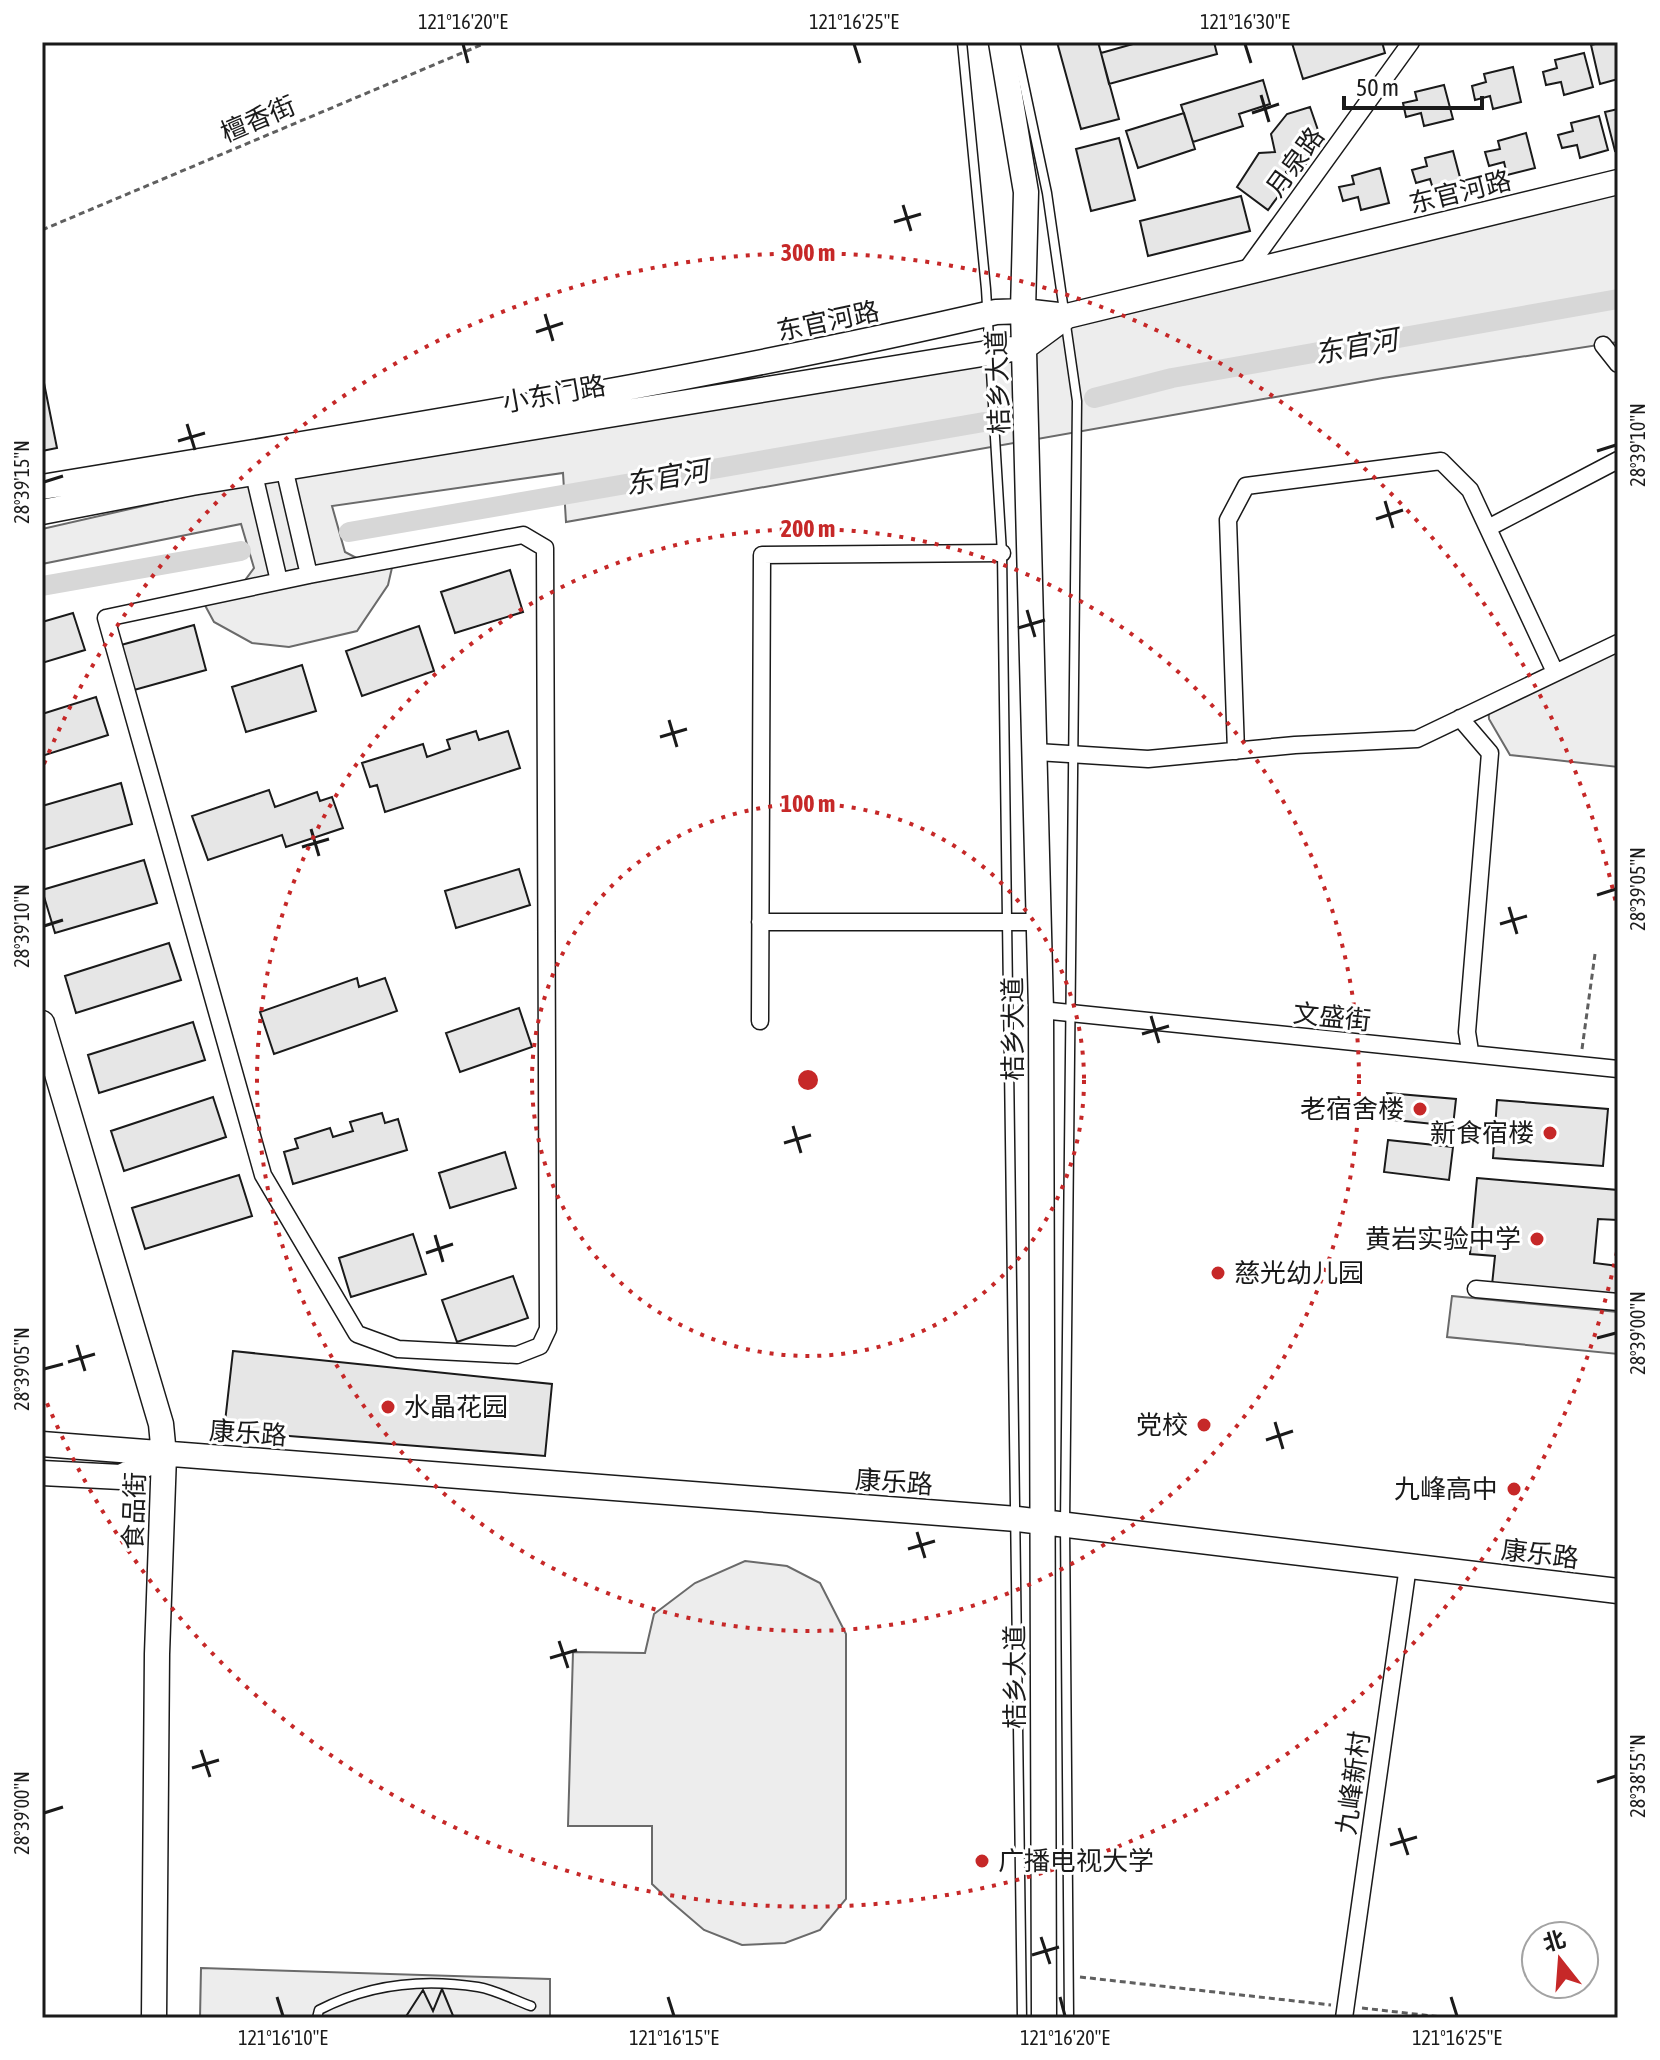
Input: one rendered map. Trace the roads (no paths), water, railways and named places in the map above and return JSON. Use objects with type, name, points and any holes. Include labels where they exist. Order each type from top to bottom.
[{"type":"street","name":"桔乡大道","points":[[1001,42],[1026,192],[1023,311],[1037,752],[1054,1524],[1044,2018]]},
{"type":"street","name":"月泉路","points":[[1245,272],[1411,42]]},
{"type":"street","name":"东官河路","points":[[42,487],[281,458],[800,357],[988,314],[1023,311],[1067,316],[1618,182]]},
{"type":"street","name":"小东门路","points":[[281,458],[1025,347],[1067,316]]},
{"type":"street","points":[[1603,345],[1618,364]]},
{"type":"street","points":[[281,458],[309,575]]},
{"type":"street","points":[[1488,528],[1618,460]]},
{"type":"street","points":[[1236,751],[1228,520],[1246,486],[1441,461],[1470,490],[1555,672]]},
{"type":"street","points":[[42,512],[251,463],[279,581]]},
{"type":"street","points":[[523,535],[545,548],[548,1329],[540,1346],[517,1355],[398,1349],[357,1334],[263,1175],[106,618],[279,581],[523,535]]},
{"type":"street","points":[[760,1021],[762,555],[1002,553]]},
{"type":"street","points":[[1037,752],[1148,759],[1417,739],[1618,643]]},
{"type":"street","points":[[1460,718],[1490,753],[1467,1032],[1470,1051]]},
{"type":"street","points":[[760,922],[1040,922]]},
{"type":"street","name":"文盛街","points":[[1041,1010],[1379,1046],[1470,1051],[1618,1069]]},
{"type":"street","name":"食品街","points":[[42,1023],[161,1424],[164,1455],[157,1654],[154,2018]]},
{"type":"street","points":[[1476,1289],[1618,1302]]},
{"type":"street","name":"康乐路","points":[[42,1444],[121,1447],[164,1455],[1017,1519],[1618,1591]]},
{"type":"street","points":[[42,1473],[121,1477],[164,1455]]},
{"type":"street","name":"九峰新村","points":[[1344,2012],[1408,1566]]},
{"type":"lane","points":[[962,42],[988,314],[1002,553],[1022,2018]]},
{"type":"lane","points":[[1015,42],[1047,193],[1077,401],[1073,1013],[1054,1524],[1069,2018]]},
{"type":"lane","points":[[317,2018],[319,2010],[355,1992],[398,1984],[479,1987],[531,2006]]},
{"type":"waterway","name":"东官河","points":[[1094,398],[1172,378],[1618,299]]},
{"type":"waterway","name":"东官河","points":[[349,532],[984,422]]},
{"type":"waterway","name":"东官河","points":[[42,586],[241,551]]},
{"type":"place","name":"老宿舍楼","points":[[1420,1109]]},
{"type":"place","name":"新食宿楼","points":[[1550,1133]]},
{"type":"place","name":"黄岩实验中学","points":[[1537,1239]]},
{"type":"place","name":"慈光幼儿园","points":[[1218,1273]]},
{"type":"place","name":"水晶花园","points":[[388,1407]]},
{"type":"place","name":"党校","points":[[1204,1425]]},
{"type":"place","name":"九峰高中","points":[[1514,1489]]},
{"type":"place","name":"广播电视大学","points":[[982,1861]]}]
